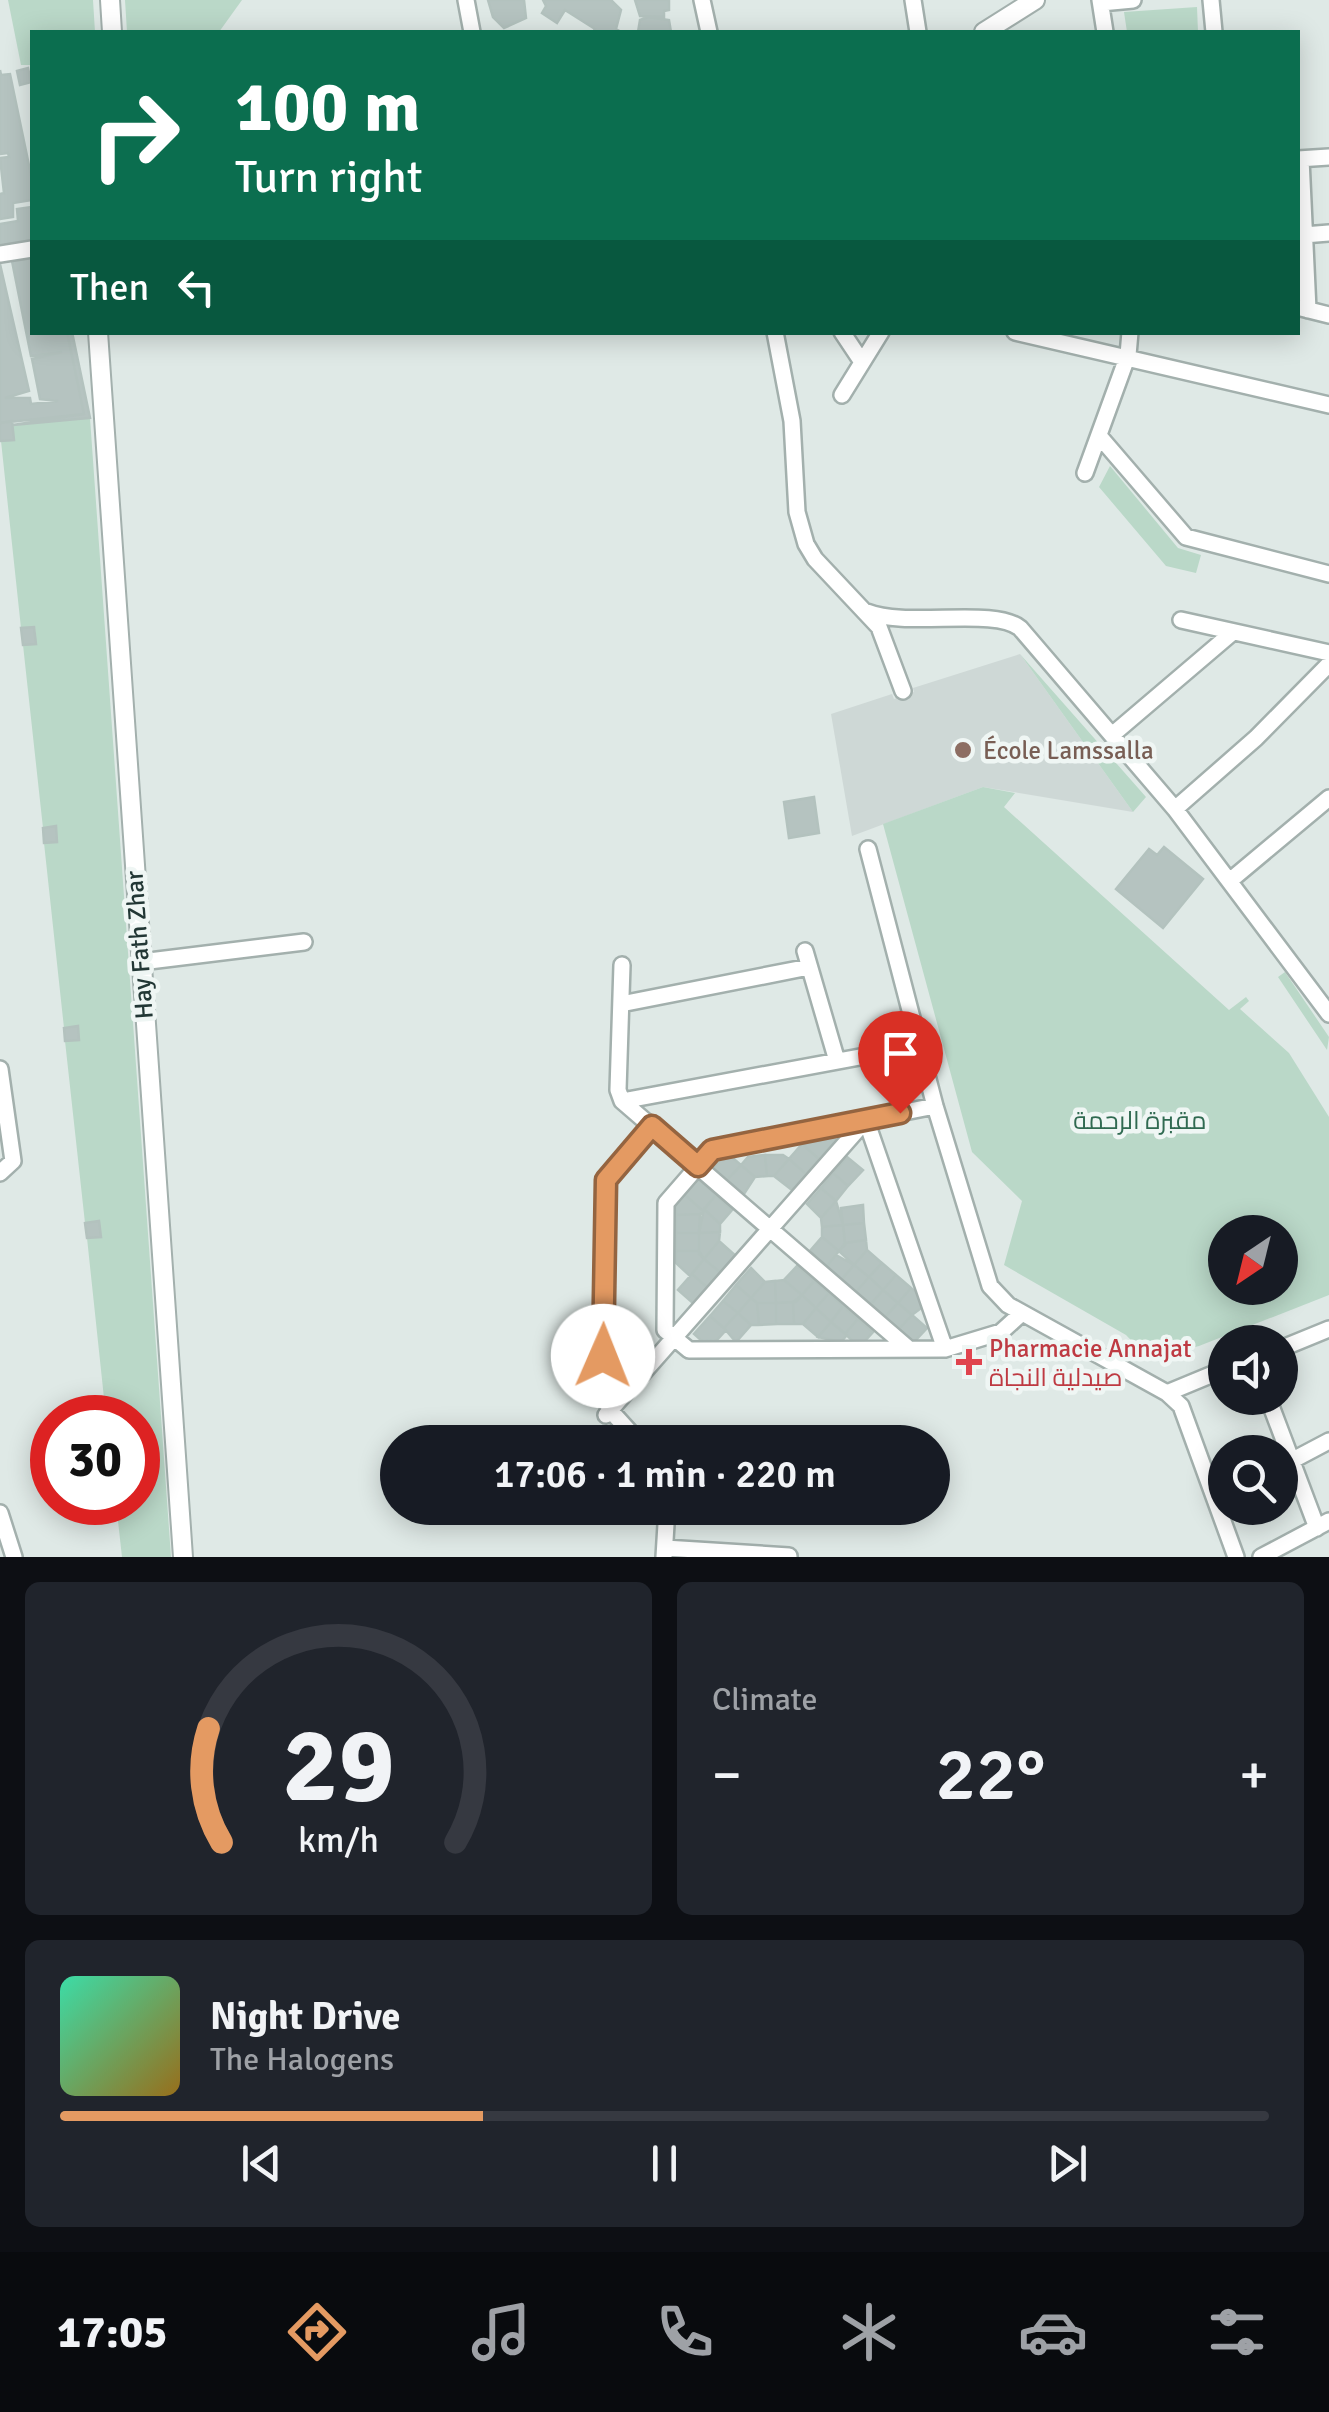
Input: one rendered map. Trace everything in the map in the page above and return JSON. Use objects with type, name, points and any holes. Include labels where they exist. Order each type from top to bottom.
[{"type":"street","points":[[110,0],[112,30]]},
{"type":"street","points":[[466,0],[472,30]]},
{"type":"street","points":[[702,0],[708,30]]},
{"type":"street","points":[[913,0],[918,30]]},
{"type":"street","points":[[987,30],[1035,0]]},
{"type":"street","points":[[1104,30],[1101,2],[1132,0]]},
{"type":"street","points":[[1212,0],[1214,30]]},
{"type":"street","points":[[1300,159],[1329,157]]},
{"type":"street","points":[[1300,174],[1303,308],[1329,315]]},
{"type":"street","points":[[1304,235],[1329,232]]},
{"type":"street","points":[[0,254],[30,248]]},
{"type":"street","name":"Hay Fath Zhar","points":[[98,335],[183,1557]]},
{"type":"street","points":[[776,335],[792,421],[798,512],[806,544],[815,559],[867,612],[886,642],[903,691]]},
{"type":"street","points":[[844,335],[862,362]]},
{"type":"street","points":[[842,395],[879,335]]},
{"type":"street","points":[[1030,335],[1329,405]]},
{"type":"street","points":[[1084,473],[1128,355],[1130,335]]},
{"type":"street","points":[[1100,437],[1186,537],[1329,574]]},
{"type":"street","points":[[867,612],[894,619],[1012,622],[1175,809],[1329,1014]]},
{"type":"street","points":[[1180,620],[1329,653]]},
{"type":"street","points":[[1112,735],[1232,632]]},
{"type":"street","points":[[1175,809],[1256,738],[1329,664]]},
{"type":"street","points":[[1232,880],[1329,798]]},
{"type":"street","points":[[1316,810],[1329,823]]},
{"type":"street","points":[[868,849],[935,1106],[990,1286],[1022,1313],[1167,1393],[1189,1421],[1236,1557]]},
{"type":"street","points":[[141,962],[304,942]]},
{"type":"street","points":[[620,1004],[807,959],[837,1061]]},
{"type":"street","points":[[622,965],[618,1090],[622,1101],[909,1349]]},
{"type":"street","points":[[622,1101],[920,1046]]},
{"type":"street","points":[[0,1069],[13,1153],[2,1173]]},
{"type":"street","points":[[935,1106],[712,1150],[666,1203],[665,1330],[689,1350],[945,1349],[1001,1332],[1022,1313]]},
{"type":"street","points":[[608,1413],[866,1120]]},
{"type":"street","points":[[866,1120],[945,1349]]},
{"type":"street","points":[[621,1425],[608,1413],[602,1391],[606,1180],[652,1126]]},
{"type":"street","points":[[1298,1342],[1329,1329]]},
{"type":"street","points":[[1167,1393],[1208,1376]]},
{"type":"street","points":[[1298,1457],[1329,1441]]},
{"type":"street","points":[[1261,1557],[1323,1524],[1298,1471]]},
{"type":"street","points":[[0,1513],[14,1557]]},
{"type":"street","points":[[667,1525],[665,1552],[788,1556]]},
{"type":"shaded area","name":"École Lamssalla","points":[[1020,654],[1133,812],[983,787],[852,836],[831,714],[892,694],[894,699],[914,692],[913,688]]},
{"type":"green space","points":[[8,0],[93,0],[95,30],[30,30],[30,65],[21,65]]},
{"type":"green space","points":[[125,0],[242,0],[220,30],[127,30]]},
{"type":"green space","points":[[1197,7],[1198,30],[1127,30],[1124,12]]},
{"type":"green space","points":[[90,418],[159,1395],[104,1395],[87,1238],[101,1236],[99,1222],[85,1223],[65,1041],[79,1039],[78,1026],[64,1028],[44,843],[57,842],[56,827],[43,828],[23,645],[36,643],[35,628],[21,628],[1,441],[14,439],[13,425]]},
{"type":"green space","points":[[1110,466],[1178,548],[1201,555],[1196,573],[1166,566],[1099,487]]},
{"type":"green space","points":[[1020,654],[1146,797],[1133,812]]},
{"type":"green space","name":"مقبرة الرحمة","points":[[983,787],[1015,793],[1004,807],[1229,1010],[1246,997],[1249,1001],[1240,1009],[1289,1053],[1329,1117],[1329,1295],[1253,1325],[1208,1325],[1208,1342],[1149,1359],[1126,1335],[1004,1265],[1022,1201],[972,1152],[883,824]]},
{"type":"green space","points":[[1285,972],[1329,1037],[1327,1050],[1278,977]]},
{"type":"green space","points":[[160,1402],[171,1557],[122,1557],[118,1525],[160,1525]]},
{"type":"building","points":[[488,0],[524,0],[526,18],[504,28],[493,17]]},
{"type":"building","points":[[543,0],[611,0],[621,10],[618,30],[594,30],[565,10],[557,23],[542,13],[546,6]]},
{"type":"building","points":[[635,0],[669,0],[669,10],[664,11],[664,17],[640,16]]},
{"type":"building","points":[[640,20],[669,20],[671,30],[638,30]]},
{"type":"building","points":[[28,68],[30,82],[20,85],[17,71]]},
{"type":"building","points":[[0,70],[1,75],[10,74],[30,170],[30,200],[13,203],[13,217],[0,219],[0,194],[4,193],[0,158],[9,157],[8,153],[0,154]]},
{"type":"building","points":[[30,207],[30,240],[0,246],[0,224],[18,221],[17,209]]},
{"type":"building","points":[[30,258],[30,335],[68,335],[84,414],[0,423],[0,264],[29,391],[5,398],[30,398],[31,404],[58,401],[40,399],[32,359],[62,352],[31,356],[12,261]]},
{"type":"building","points":[[68,335],[73,335],[90,418],[13,425],[84,414]]},
{"type":"building","points":[[12,421],[14,440],[0,441],[0,423]]},
{"type":"building","points":[[34,627],[36,644],[23,645],[21,628]]},
{"type":"building","points":[[814,797],[819,833],[789,838],[784,802]]},
{"type":"building","points":[[56,826],[57,842],[44,843],[43,828]]},
{"type":"building","points":[[1164,847],[1203,879],[1163,928],[1116,889],[1149,849],[1157,855]]},
{"type":"building","points":[[78,1026],[79,1040],[65,1041],[64,1028]]},
{"type":"building","points":[[830,1135],[836,1140],[819,1159],[802,1144]]},
{"type":"building","points":[[802,1144],[819,1159],[806,1174],[789,1159]]},
{"type":"building","points":[[727,1153],[741,1165],[727,1180],[713,1168]]},
{"type":"building","points":[[765,1155],[789,1159],[774,1176],[767,1176]]},
{"type":"building","points":[[765,1155],[767,1176],[755,1177],[741,1165],[748,1157]]},
{"type":"building","points":[[847,1157],[863,1170],[848,1186],[833,1173]]},
{"type":"building","points":[[789,1159],[806,1174],[792,1190],[774,1176]]},
{"type":"building","points":[[741,1165],[755,1177],[744,1194],[727,1180]]},
{"type":"building","points":[[833,1173],[848,1186],[836,1201],[821,1188]]},
{"type":"building","points":[[698,1179],[716,1195],[703,1211],[684,1194]]},
{"type":"building","points":[[821,1188],[836,1201],[821,1218],[807,1204]]},
{"type":"building","points":[[684,1194],[703,1211],[700,1214],[676,1215],[676,1203]]},
{"type":"building","points":[[716,1195],[732,1210],[720,1224],[704,1209]]},
{"type":"building","points":[[836,1201],[843,1225],[822,1227],[821,1218]]},
{"type":"building","points":[[863,1205],[864,1223],[843,1225],[841,1208]]},
{"type":"building","points":[[704,1209],[720,1224],[720,1232],[699,1233]]},
{"type":"building","points":[[700,1214],[699,1233],[676,1233],[676,1215]]},
{"type":"building","points":[[99,1221],[101,1237],[87,1238],[85,1223]]},
{"type":"building","points":[[864,1223],[866,1240],[845,1243],[843,1225]]},
{"type":"building","points":[[843,1225],[845,1245],[839,1251],[822,1237],[822,1227]]},
{"type":"building","points":[[720,1232],[719,1241],[704,1259],[699,1254],[699,1233]]},
{"type":"building","points":[[676,1233],[699,1233],[699,1251],[676,1251]]},
{"type":"building","points":[[822,1237],[839,1251],[827,1266],[810,1251]]},
{"type":"building","points":[[866,1240],[867,1250],[854,1265],[839,1251],[845,1243]]},
{"type":"building","points":[[719,1241],[736,1256],[721,1273],[704,1259]]},
{"type":"building","points":[[867,1250],[882,1263],[869,1277],[854,1265]]},
{"type":"building","points":[[676,1251],[699,1251],[704,1259],[690,1276],[676,1263]]},
{"type":"building","points":[[836,1255],[854,1265],[842,1279],[827,1266]]},
{"type":"building","points":[[704,1259],[721,1273],[708,1288],[692,1274]]},
{"type":"building","points":[[882,1263],[896,1275],[883,1290],[869,1277]]},
{"type":"building","points":[[854,1265],[869,1277],[856,1292],[842,1279]]},
{"type":"building","points":[[797,1266],[814,1281],[802,1295],[784,1280]]},
{"type":"building","points":[[751,1268],[765,1282],[751,1298],[736,1285]]},
{"type":"building","points":[[692,1274],[708,1288],[694,1304],[678,1290]]},
{"type":"building","points":[[896,1275],[911,1288],[898,1303],[883,1290]]},
{"type":"building","points":[[869,1277],[883,1290],[871,1304],[856,1292]]},
{"type":"building","points":[[784,1280],[802,1295],[796,1302],[776,1303],[775,1281]]},
{"type":"building","points":[[775,1281],[776,1303],[757,1303],[751,1298],[765,1282]]},
{"type":"building","points":[[814,1281],[829,1293],[816,1308],[802,1295]]},
{"type":"building","points":[[736,1285],[751,1298],[738,1313],[723,1301]]},
{"type":"building","points":[[911,1288],[923,1298],[924,1306],[912,1315],[898,1303]]},
{"type":"building","points":[[883,1290],[898,1303],[885,1317],[871,1304]]},
{"type":"building","points":[[829,1293],[843,1306],[831,1322],[816,1308]]},
{"type":"building","points":[[802,1295],[816,1308],[803,1324],[794,1324],[793,1302]]},
{"type":"building","points":[[751,1298],[757,1303],[759,1325],[751,1325],[738,1313]]},
{"type":"building","points":[[723,1301],[738,1313],[724,1328],[710,1316]]},
{"type":"building","points":[[793,1302],[794,1324],[776,1324],[776,1303]]},
{"type":"building","points":[[757,1303],[776,1303],[776,1324],[759,1325]]},
{"type":"building","points":[[898,1303],[912,1315],[899,1329],[885,1317]]},
{"type":"building","points":[[843,1306],[858,1319],[845,1334],[831,1322]]},
{"type":"building","points":[[816,1308],[831,1322],[818,1337],[803,1324]]},
{"type":"building","points":[[738,1313],[751,1325],[736,1342],[724,1328]]},
{"type":"building","points":[[912,1315],[927,1328],[914,1342],[899,1329]]},
{"type":"building","points":[[710,1316],[726,1330],[716,1341],[702,1341],[694,1334]]},
{"type":"building","points":[[858,1319],[873,1332],[864,1342],[854,1342],[845,1334]]},
{"type":"building","points":[[831,1322],[847,1335],[841,1342],[818,1337]]},
{"type":"place","name":"École Lamssalla","points":[[963,750]]},
{"type":"place","name":"Pharmacie Annajat صيدلية النجاة","points":[[969,1362]]},
{"type":"route","points":[[603,1356],[606,1180],[652,1126],[698,1166],[712,1150],[900,1113]]}]
